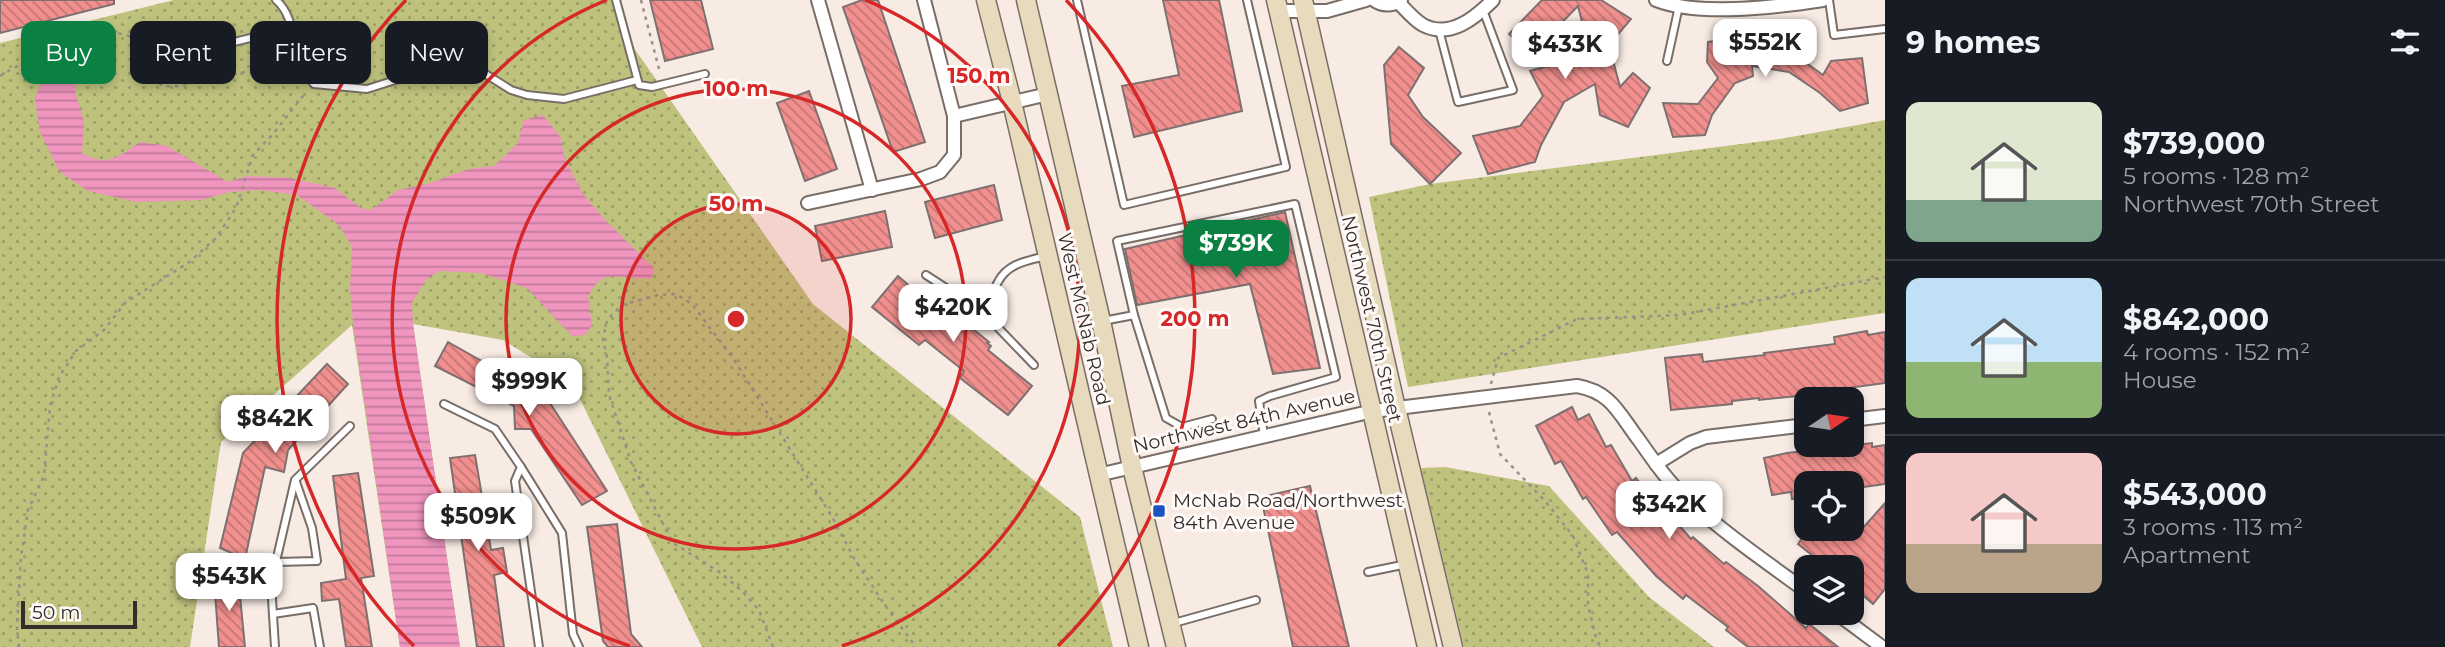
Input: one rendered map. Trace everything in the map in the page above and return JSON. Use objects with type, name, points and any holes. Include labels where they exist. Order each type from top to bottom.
[{"type":"main road","name":"West McNab Road","points":[[986,0],[1139,647]]},
{"type":"main road","name":"West McNab Road","points":[[1026,0],[1132,467],[1176,647]]},
{"type":"main road","name":"Northwest 70th Street","points":[[1282,4],[1315,167],[1427,647]]},
{"type":"main road","name":"Northwest 70th Street","points":[[1304,6],[1453,647]]},
{"type":"main road","points":[[1315,167],[1340,161]]},
{"type":"street","points":[[818,0],[872,190]]},
{"type":"street","points":[[808,203],[940,172],[954,155],[954,116],[924,0]]},
{"type":"street","points":[[1282,4],[1327,11],[1366,0]]},
{"type":"street","points":[[1374,0],[1384,5],[1400,1],[1423,25],[1439,30],[1458,27],[1472,20],[1488,5]]},
{"type":"street","points":[[1656,0],[1679,6],[1726,8],[1791,5],[1823,0]]},
{"type":"street","points":[[954,116],[1048,94]]},
{"type":"street","name":"Northwest 84th Avenue","points":[[1098,475],[1373,411],[1577,386],[1595,389],[1607,398],[1656,464]]},
{"type":"street","points":[[1864,419],[1885,416]]},
{"type":"street","points":[[1794,426],[1706,437],[1690,443],[1656,464],[1685,498],[1794,582]]},
{"type":"street","points":[[1852,625],[1882,647]]},
{"type":"lane","points":[[276,0],[281,4],[288,21]]},
{"type":"lane","points":[[616,0],[639,85],[652,87],[705,74]]},
{"type":"lane","points":[[1077,0],[1125,205],[1286,167],[1247,0]]},
{"type":"lane","points":[[1829,0],[1834,35],[1885,29]]},
{"type":"lane","points":[[1439,30],[1458,102],[1513,90],[1488,5]]},
{"type":"lane","points":[[1667,61],[1679,6]]},
{"type":"lane","points":[[314,84],[367,89],[424,72],[465,65],[476,68],[512,90],[527,95],[565,99],[637,80]]},
{"type":"lane","points":[[1212,419],[1182,427],[1166,418],[1134,315],[1117,242],[1295,204],[1336,377],[1259,401],[1264,436]]},
{"type":"lane","points":[[982,312],[1006,270],[1048,255]]},
{"type":"lane","points":[[926,275],[982,312],[1034,365]]},
{"type":"lane","points":[[1101,321],[1134,315]]},
{"type":"lane","points":[[444,404],[495,429],[562,533],[573,634],[579,647]]},
{"type":"lane","points":[[275,647],[271,583],[295,480],[350,426]]},
{"type":"lane","points":[[521,467],[515,481],[539,647]]},
{"type":"lane","points":[[276,562],[317,561],[312,528],[295,480]]},
{"type":"lane","points":[[1368,572],[1408,564]]},
{"type":"lane","points":[[1171,624],[1256,600]]},
{"type":"lane","points":[[273,614],[313,608],[320,647]]},
{"type":"path","points":[[641,0],[659,69]]},
{"type":"path","points":[[0,76],[35,56],[71,41],[107,33],[129,36],[138,42],[146,51],[155,78],[161,85],[172,86],[250,71]]},
{"type":"path","points":[[19,647],[17,626],[28,510],[44,476],[50,406],[59,377],[76,351],[104,330],[126,302],[188,263],[216,238],[236,208],[253,155],[308,89]]},
{"type":"path","points":[[773,647],[759,610],[741,590],[673,543],[631,462],[609,395],[603,339],[607,320],[622,305],[658,295],[676,294],[692,304],[735,360],[831,515],[855,560],[916,647]]},
{"type":"green space","points":[[174,0],[621,0],[634,48],[813,304],[1080,517],[1113,647],[702,647],[572,383],[503,340],[413,324],[460,647],[400,647],[352,325],[221,442],[190,647],[0,647],[0,43],[21,38],[21,84],[116,84],[116,21],[89,21]]},
{"type":"green space","points":[[1885,120],[1885,313],[1408,387],[1369,197],[1430,184],[1780,139]]},
{"type":"green space","points":[[1445,467],[1549,486],[1649,597],[1714,647],[1464,647],[1421,468]]},
{"type":"shaded area","points":[[40,84],[76,84],[75,92],[84,122],[82,153],[98,160],[119,156],[140,142],[167,146],[228,182],[247,176],[290,178],[335,188],[361,208],[371,210],[398,190],[427,184],[469,169],[494,166],[518,143],[524,120],[543,115],[561,138],[564,157],[583,194],[605,220],[654,268],[652,278],[618,276],[598,282],[588,296],[592,325],[585,335],[572,336],[527,288],[481,273],[438,271],[425,281],[412,303],[460,647],[400,647],[353,324],[350,289],[352,247],[339,225],[297,195],[260,190],[229,192],[201,200],[137,202],[88,191],[59,171],[40,132],[35,99]]},
{"type":"building","points":[[0,0],[114,0],[114,4],[47,21],[21,21],[21,28],[0,33]]},
{"type":"building","points":[[650,0],[701,0],[713,49],[665,61]]},
{"type":"building","points":[[862,0],[878,0],[925,142],[893,152],[843,7]]},
{"type":"building","points":[[1163,0],[1219,0],[1242,111],[1134,137],[1122,86],[1179,75]]},
{"type":"building","points":[[1542,0],[1601,0],[1631,19],[1609,45],[1620,87],[1633,73],[1650,88],[1628,127],[1600,115],[1595,84],[1564,102],[1535,162],[1488,174],[1473,136],[1520,126],[1543,96],[1530,71],[1590,54],[1578,6],[1531,54],[1509,34]]},
{"type":"building","points":[[1791,33],[1794,54],[1823,75],[1831,61],[1862,58],[1868,103],[1840,111],[1820,93],[1789,72],[1752,66],[1753,76],[1735,83],[1712,115],[1705,135],[1673,137],[1663,103],[1698,104],[1718,78],[1707,62],[1708,42],[1746,37],[1748,43]]},
{"type":"building","points":[[1399,47],[1424,68],[1408,95],[1423,117],[1461,153],[1430,184],[1391,144],[1384,65]]},
{"type":"building","points":[[809,91],[837,169],[805,181],[777,103]]},
{"type":"building","points":[[994,185],[1002,220],[935,238],[925,202]]},
{"type":"building","points":[[885,211],[892,247],[822,261],[815,226]]},
{"type":"building","points":[[1285,212],[1320,368],[1273,374],[1250,284],[1137,305],[1125,249]]},
{"type":"building","points":[[898,276],[940,312],[946,307],[989,342],[987,343],[991,346],[988,350],[1032,386],[1008,415],[960,378],[964,371],[925,340],[919,345],[872,307]]},
{"type":"building","points":[[1867,331],[1868,335],[1885,332],[1885,383],[1855,387],[1794,387],[1794,396],[1759,398],[1732,401],[1732,404],[1671,410],[1665,358],[1702,354],[1703,362],[1765,355],[1764,353],[1835,344],[1834,337]]},
{"type":"building","points":[[448,342],[546,397],[607,491],[582,505],[531,429],[515,429],[514,406],[435,366]]},
{"type":"building","points":[[327,364],[348,384],[288,450],[284,472],[265,467],[245,559],[220,548],[243,453]]},
{"type":"building","points":[[1572,407],[1578,420],[1589,414],[1606,447],[1611,445],[1632,481],[1636,478],[1660,511],[1664,508],[1691,539],[1693,537],[1724,564],[1726,562],[1758,586],[1794,618],[1794,625],[1806,628],[1810,625],[1838,647],[1748,647],[1726,630],[1728,627],[1686,595],[1683,599],[1656,576],[1617,532],[1612,535],[1586,497],[1583,499],[1561,461],[1555,464],[1536,426]]},
{"type":"building","points":[[1872,443],[1872,447],[1885,445],[1885,484],[1864,487],[1864,471],[1794,471],[1794,499],[1791,492],[1772,495],[1764,458],[1794,452],[1794,457],[1864,457],[1864,444]]},
{"type":"building","points":[[475,455],[491,550],[503,548],[507,572],[494,575],[504,647],[477,647],[450,458]]},
{"type":"building","points":[[358,473],[374,576],[361,578],[372,647],[346,647],[339,599],[322,601],[321,583],[346,579],[333,476]]},
{"type":"building","points":[[1310,486],[1349,647],[1293,647],[1261,497]]},
{"type":"building","points":[[1885,503],[1885,589],[1873,604],[1864,596],[1864,555],[1812,555],[1798,544],[1800,541],[1864,541],[1864,527]]},
{"type":"building","points":[[617,524],[631,634],[642,647],[608,647],[603,641],[587,527]]},
{"type":"building","points":[[238,576],[245,647],[219,647],[214,579]]},
{"type":"place","name":"McNab Road/Northwest 84th Avenue","points":[[1159,511]]}]
